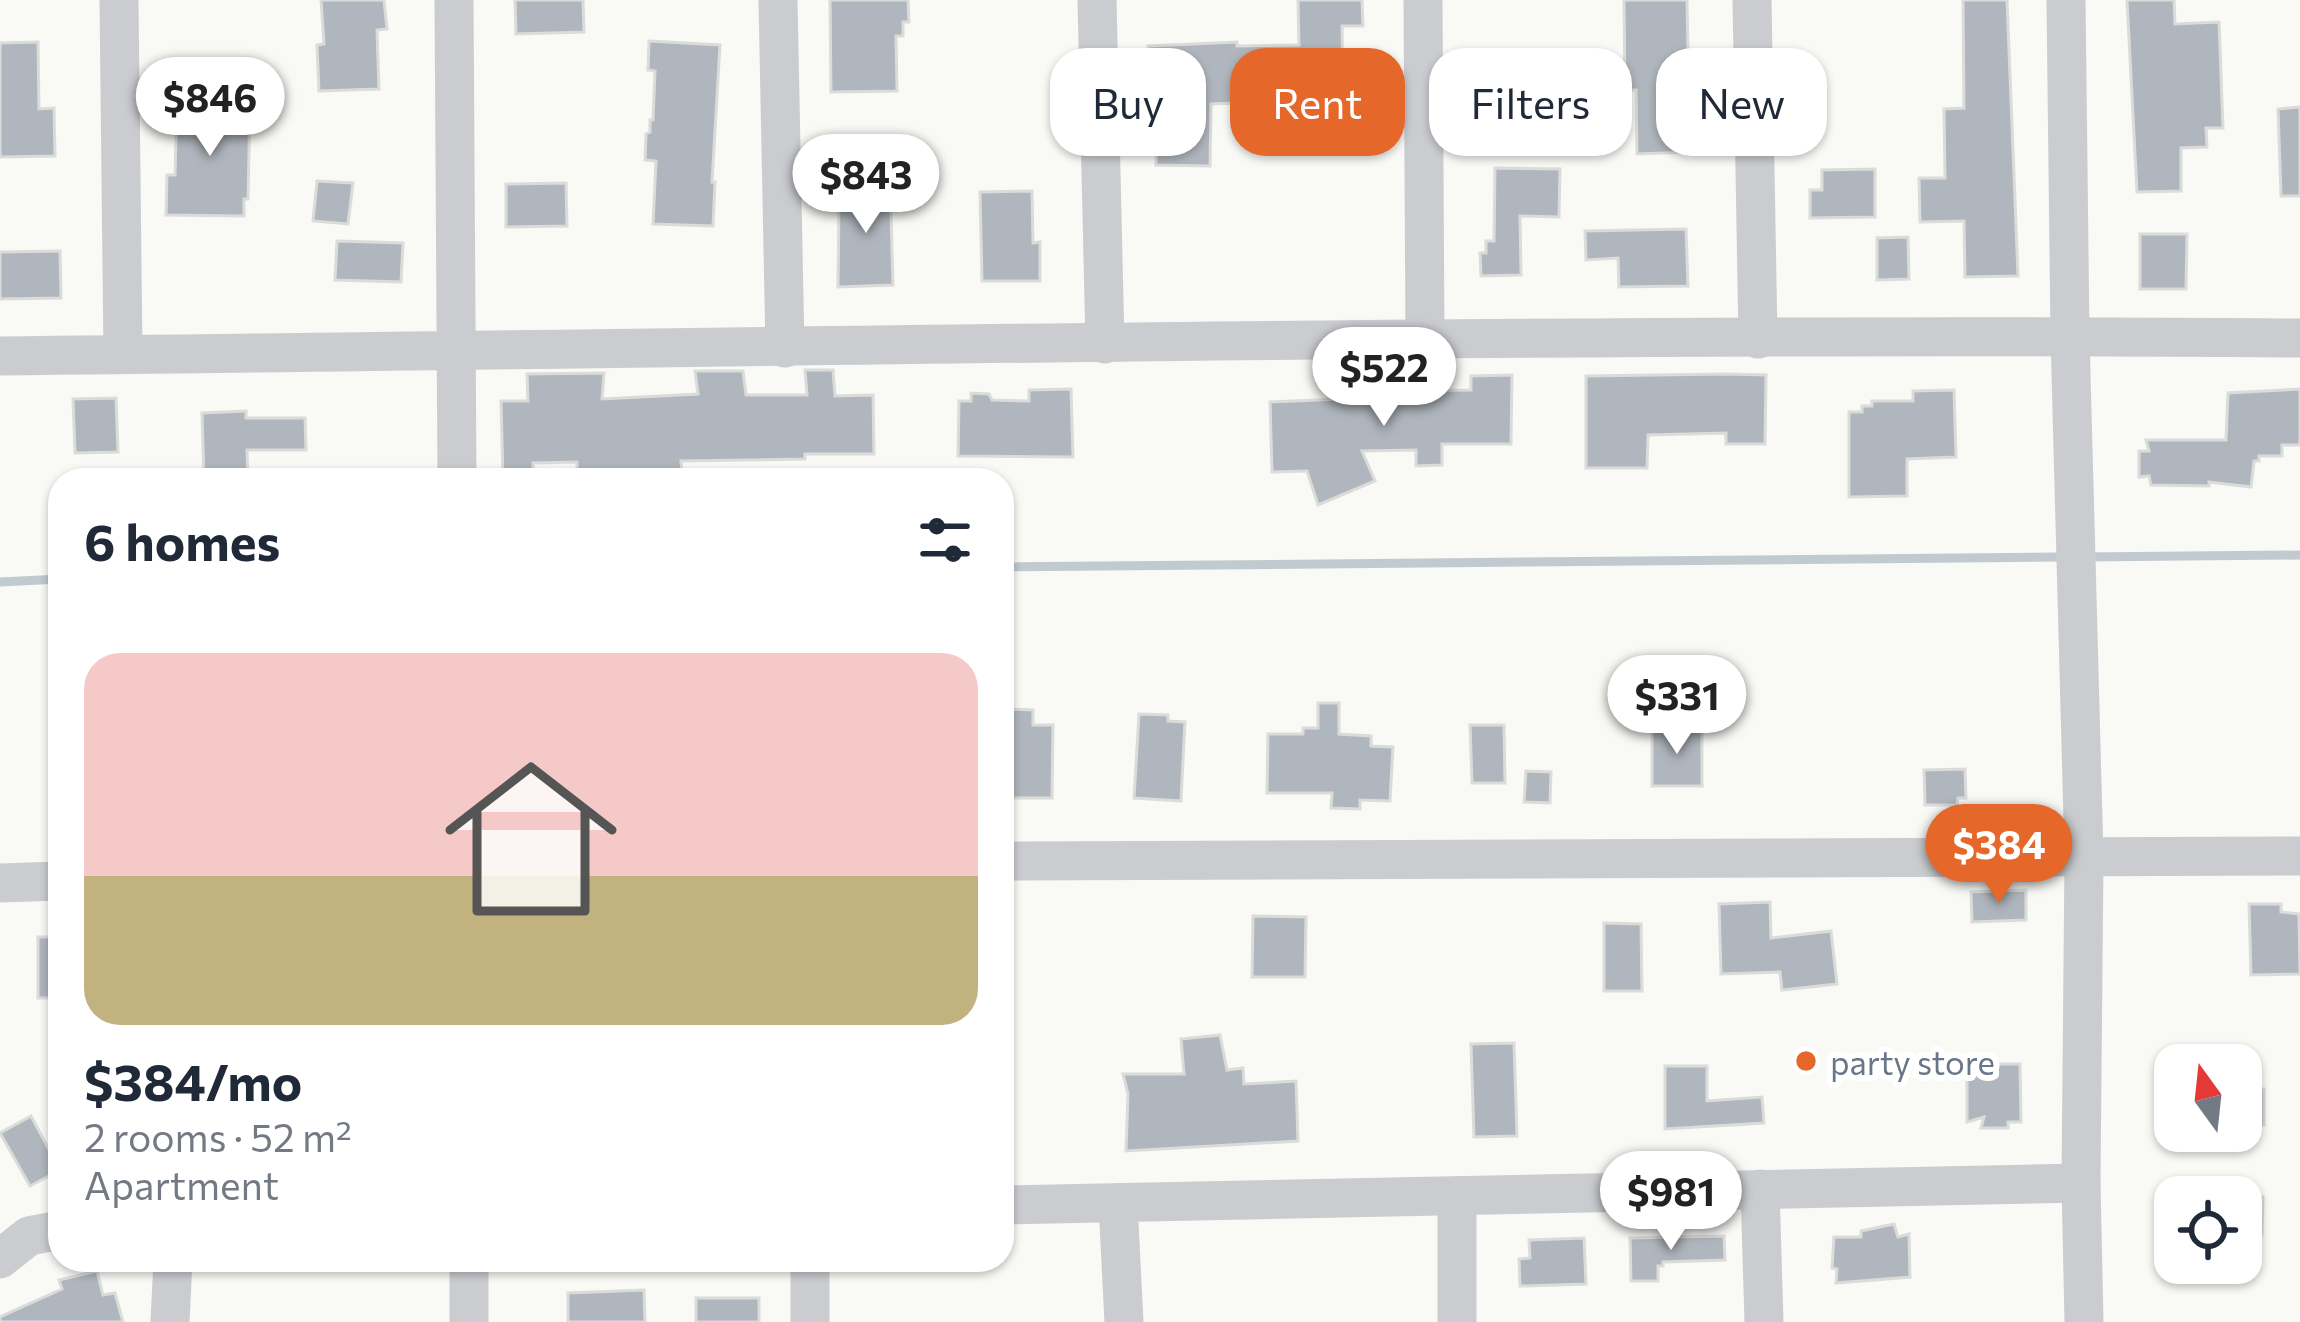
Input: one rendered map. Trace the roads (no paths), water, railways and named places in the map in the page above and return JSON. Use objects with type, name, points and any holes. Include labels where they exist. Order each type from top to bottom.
[{"type":"street","points":[[119,0],[123,355]]},
{"type":"street","points":[[454,0],[457,468]]},
{"type":"street","points":[[778,0],[784,348]]},
{"type":"street","points":[[1097,0],[1105,344]]},
{"type":"street","points":[[1424,0],[1425,340]]},
{"type":"street","points":[[1752,0],[1758,339]]},
{"type":"street","points":[[2066,0],[2084,857],[2084,1322]]},
{"type":"street","points":[[0,356],[1425,340],[2300,338]]},
{"type":"street","points":[[1014,861],[2300,856]]},
{"type":"street","points":[[0,884],[48,882]]},
{"type":"street","points":[[1014,1205],[2081,1184]]},
{"type":"street","points":[[1760,1189],[1764,1322]]},
{"type":"street","points":[[1456,1322],[1457,1196]]},
{"type":"street","points":[[1118,1203],[1124,1322]]},
{"type":"street","points":[[0,1259],[29,1236],[48,1232]]},
{"type":"street","points":[[170,1322],[172,1272]]},
{"type":"street","points":[[469,1272],[470,1322]]},
{"type":"street","points":[[810,1272],[810,1322]]},
{"type":"waterway","points":[[2083,557],[2300,555]]},
{"type":"waterway","points":[[1014,567],[2067,557]]},
{"type":"waterway","points":[[0,582],[48,580]]},
{"type":"place","name":"party store","points":[[1806,1061]]}]
